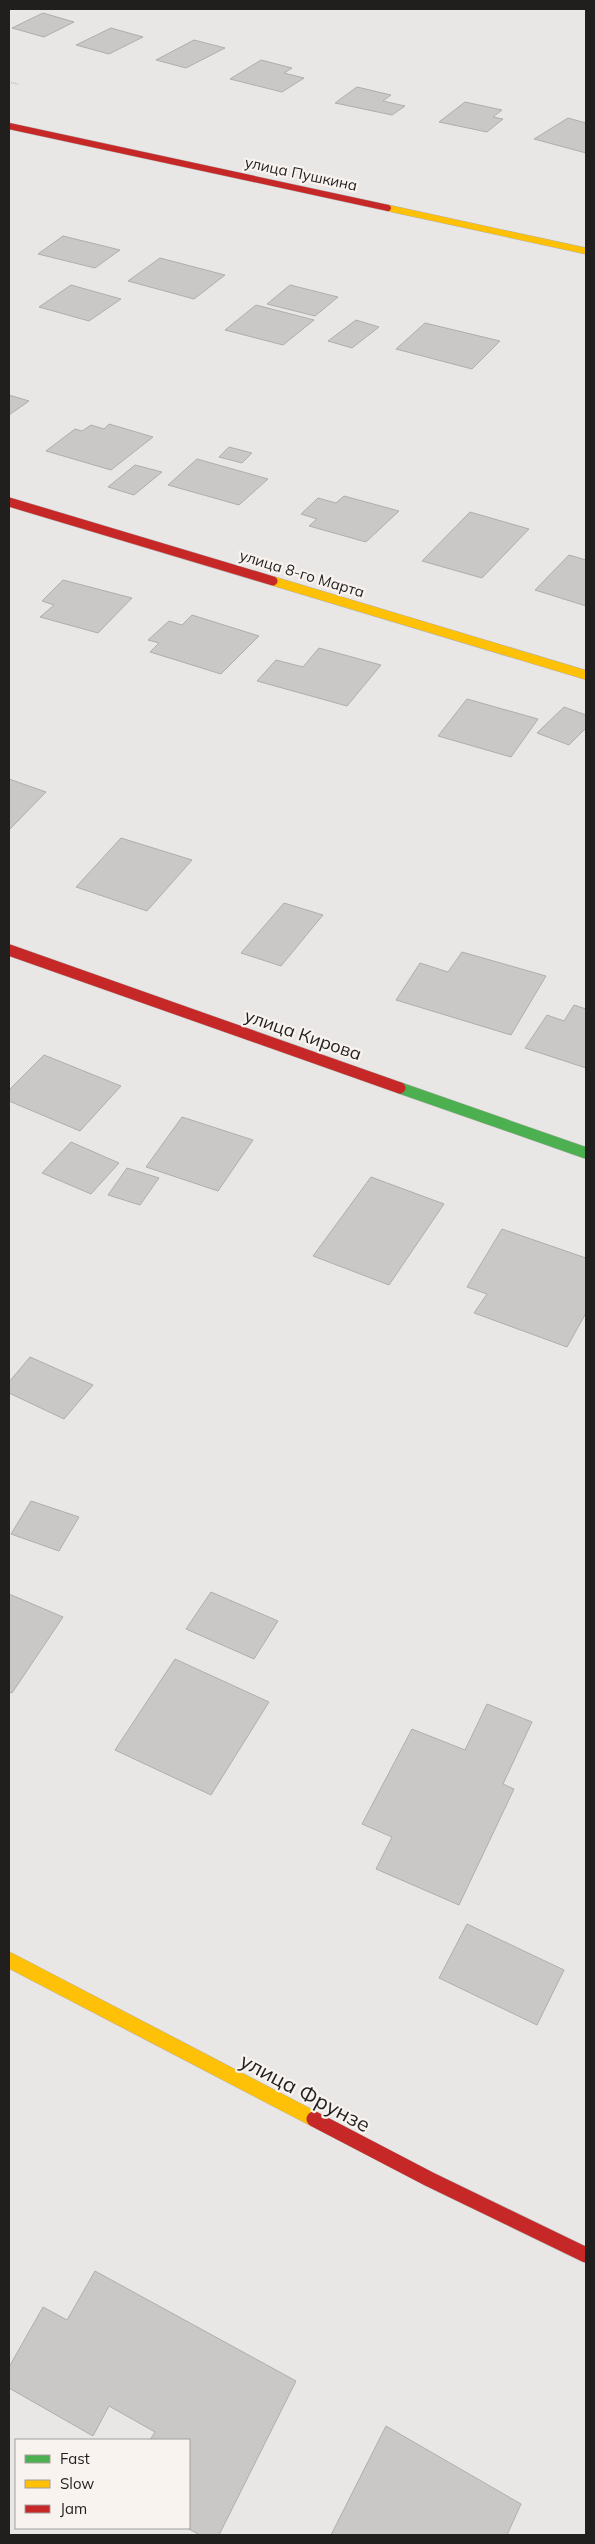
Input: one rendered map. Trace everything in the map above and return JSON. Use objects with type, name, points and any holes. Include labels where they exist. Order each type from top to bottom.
[{"type":"street","name":"улица Пушкина","points":[[9,126],[586,251]]},
{"type":"street","name":"улица 8-го Марта","points":[[9,502],[586,675]]},
{"type":"street","name":"улица Кирова","points":[[9,950],[586,1153]]},
{"type":"street","name":"улица Фрунзе","points":[[9,1960],[429,2179],[586,2255]]},
{"type":"building","points":[[43,13],[74,22],[44,37],[12,28]]},
{"type":"building","points":[[111,28],[143,37],[109,54],[76,45]]},
{"type":"building","points":[[194,40],[225,48],[186,68],[156,60]]},
{"type":"building","points":[[261,60],[292,68],[284,73],[304,78],[282,92],[230,79]]},
{"type":"building","points":[[357,87],[391,95],[383,101],[405,106],[392,115],[335,103]]},
{"type":"building","points":[[465,102],[502,110],[493,117],[503,119],[487,132],[439,122]]},
{"type":"building","points":[[568,118],[586,123],[586,153],[534,139]]},
{"type":"building","points":[[63,236],[120,250],[95,268],[38,254]]},
{"type":"building","points":[[160,258],[225,275],[194,299],[128,281]]},
{"type":"building","points":[[71,285],[121,299],[89,321],[39,307]]},
{"type":"building","points":[[290,285],[338,297],[315,316],[267,304]]},
{"type":"building","points":[[256,305],[314,320],[283,345],[225,330]]},
{"type":"building","points":[[356,320],[379,327],[352,348],[328,341]]},
{"type":"building","points":[[425,323],[500,341],[472,369],[396,349]]},
{"type":"building","points":[[9,395],[29,401],[9,415]]},
{"type":"building","points":[[109,424],[153,437],[111,470],[46,451],[75,429],[82,431],[91,425],[104,429]]},
{"type":"building","points":[[229,447],[252,453],[242,463],[219,457]]},
{"type":"building","points":[[197,459],[268,479],[239,505],[168,485]]},
{"type":"building","points":[[135,465],[162,472],[134,495],[108,487]]},
{"type":"building","points":[[344,496],[399,511],[366,542],[309,526],[317,519],[301,514],[318,498],[336,503]]},
{"type":"building","points":[[470,512],[529,529],[482,578],[422,561]]},
{"type":"building","points":[[569,555],[586,560],[586,606],[535,590]]},
{"type":"building","points":[[63,580],[132,598],[98,633],[40,617],[54,605],[42,601]]},
{"type":"building","points":[[192,615],[259,636],[221,674],[150,652],[159,643],[148,640],[169,621],[182,625]]},
{"type":"building","points":[[319,648],[381,665],[347,706],[257,681],[276,660],[303,667]]},
{"type":"building","points":[[467,699],[538,719],[511,757],[438,736]]},
{"type":"building","points":[[564,707],[586,715],[586,728],[569,745],[537,733]]},
{"type":"building","points":[[9,779],[46,792],[9,830]]},
{"type":"building","points":[[121,838],[192,860],[147,911],[76,887]]},
{"type":"building","points":[[284,903],[323,915],[281,966],[241,953]]},
{"type":"building","points":[[462,952],[546,976],[511,1035],[396,1000],[420,963],[448,972]]},
{"type":"building","points":[[574,1005],[586,1009],[586,1068],[525,1048],[547,1015],[564,1021]]},
{"type":"building","points":[[44,1055],[121,1086],[80,1131],[9,1101],[9,1090]]},
{"type":"building","points":[[182,1117],[253,1140],[218,1191],[146,1167]]},
{"type":"building","points":[[71,1142],[119,1163],[91,1194],[42,1173]]},
{"type":"building","points":[[127,1168],[159,1178],[140,1205],[108,1195]]},
{"type":"building","points":[[371,1177],[444,1204],[389,1285],[313,1256]]},
{"type":"building","points":[[502,1229],[586,1258],[586,1313],[567,1347],[474,1313],[487,1294],[467,1287]]},
{"type":"building","points":[[30,1357],[93,1385],[64,1419],[9,1393],[9,1382]]},
{"type":"building","points":[[31,1501],[79,1517],[59,1551],[11,1534]]},
{"type":"building","points":[[211,1592],[278,1621],[254,1659],[186,1629]]},
{"type":"building","points":[[9,1594],[63,1617],[12,1693],[9,1692]]},
{"type":"building","points":[[175,1659],[269,1702],[211,1795],[115,1750]]},
{"type":"building","points":[[487,1704],[532,1722],[503,1784],[514,1789],[459,1905],[376,1869],[392,1837],[362,1824],[412,1729],[465,1750]]},
{"type":"building","points":[[467,1924],[564,1970],[537,2025],[439,1978]]},
{"type":"building","points":[[95,2271],[296,2381],[219,2535],[200,2535],[189,2529],[190,2439],[151,2439],[155,2432],[109,2406],[93,2436],[9,2388],[9,2367],[43,2307],[67,2320]]},
{"type":"building","points":[[386,2426],[521,2504],[507,2535],[331,2535]]},
{"type":"traffic: fast","points":[[400,1088],[586,1153]]},
{"type":"traffic: slow","points":[[388,208],[586,251]]},
{"type":"traffic: slow","points":[[273,581],[586,675]]},
{"type":"traffic: slow","points":[[9,1960],[314,2119]]},
{"type":"traffic: jam","points":[[9,126],[388,208]]},
{"type":"traffic: jam","points":[[9,502],[273,581]]},
{"type":"traffic: jam","points":[[9,950],[400,1088]]},
{"type":"traffic: jam","points":[[314,2119],[429,2179],[586,2255]]}]
